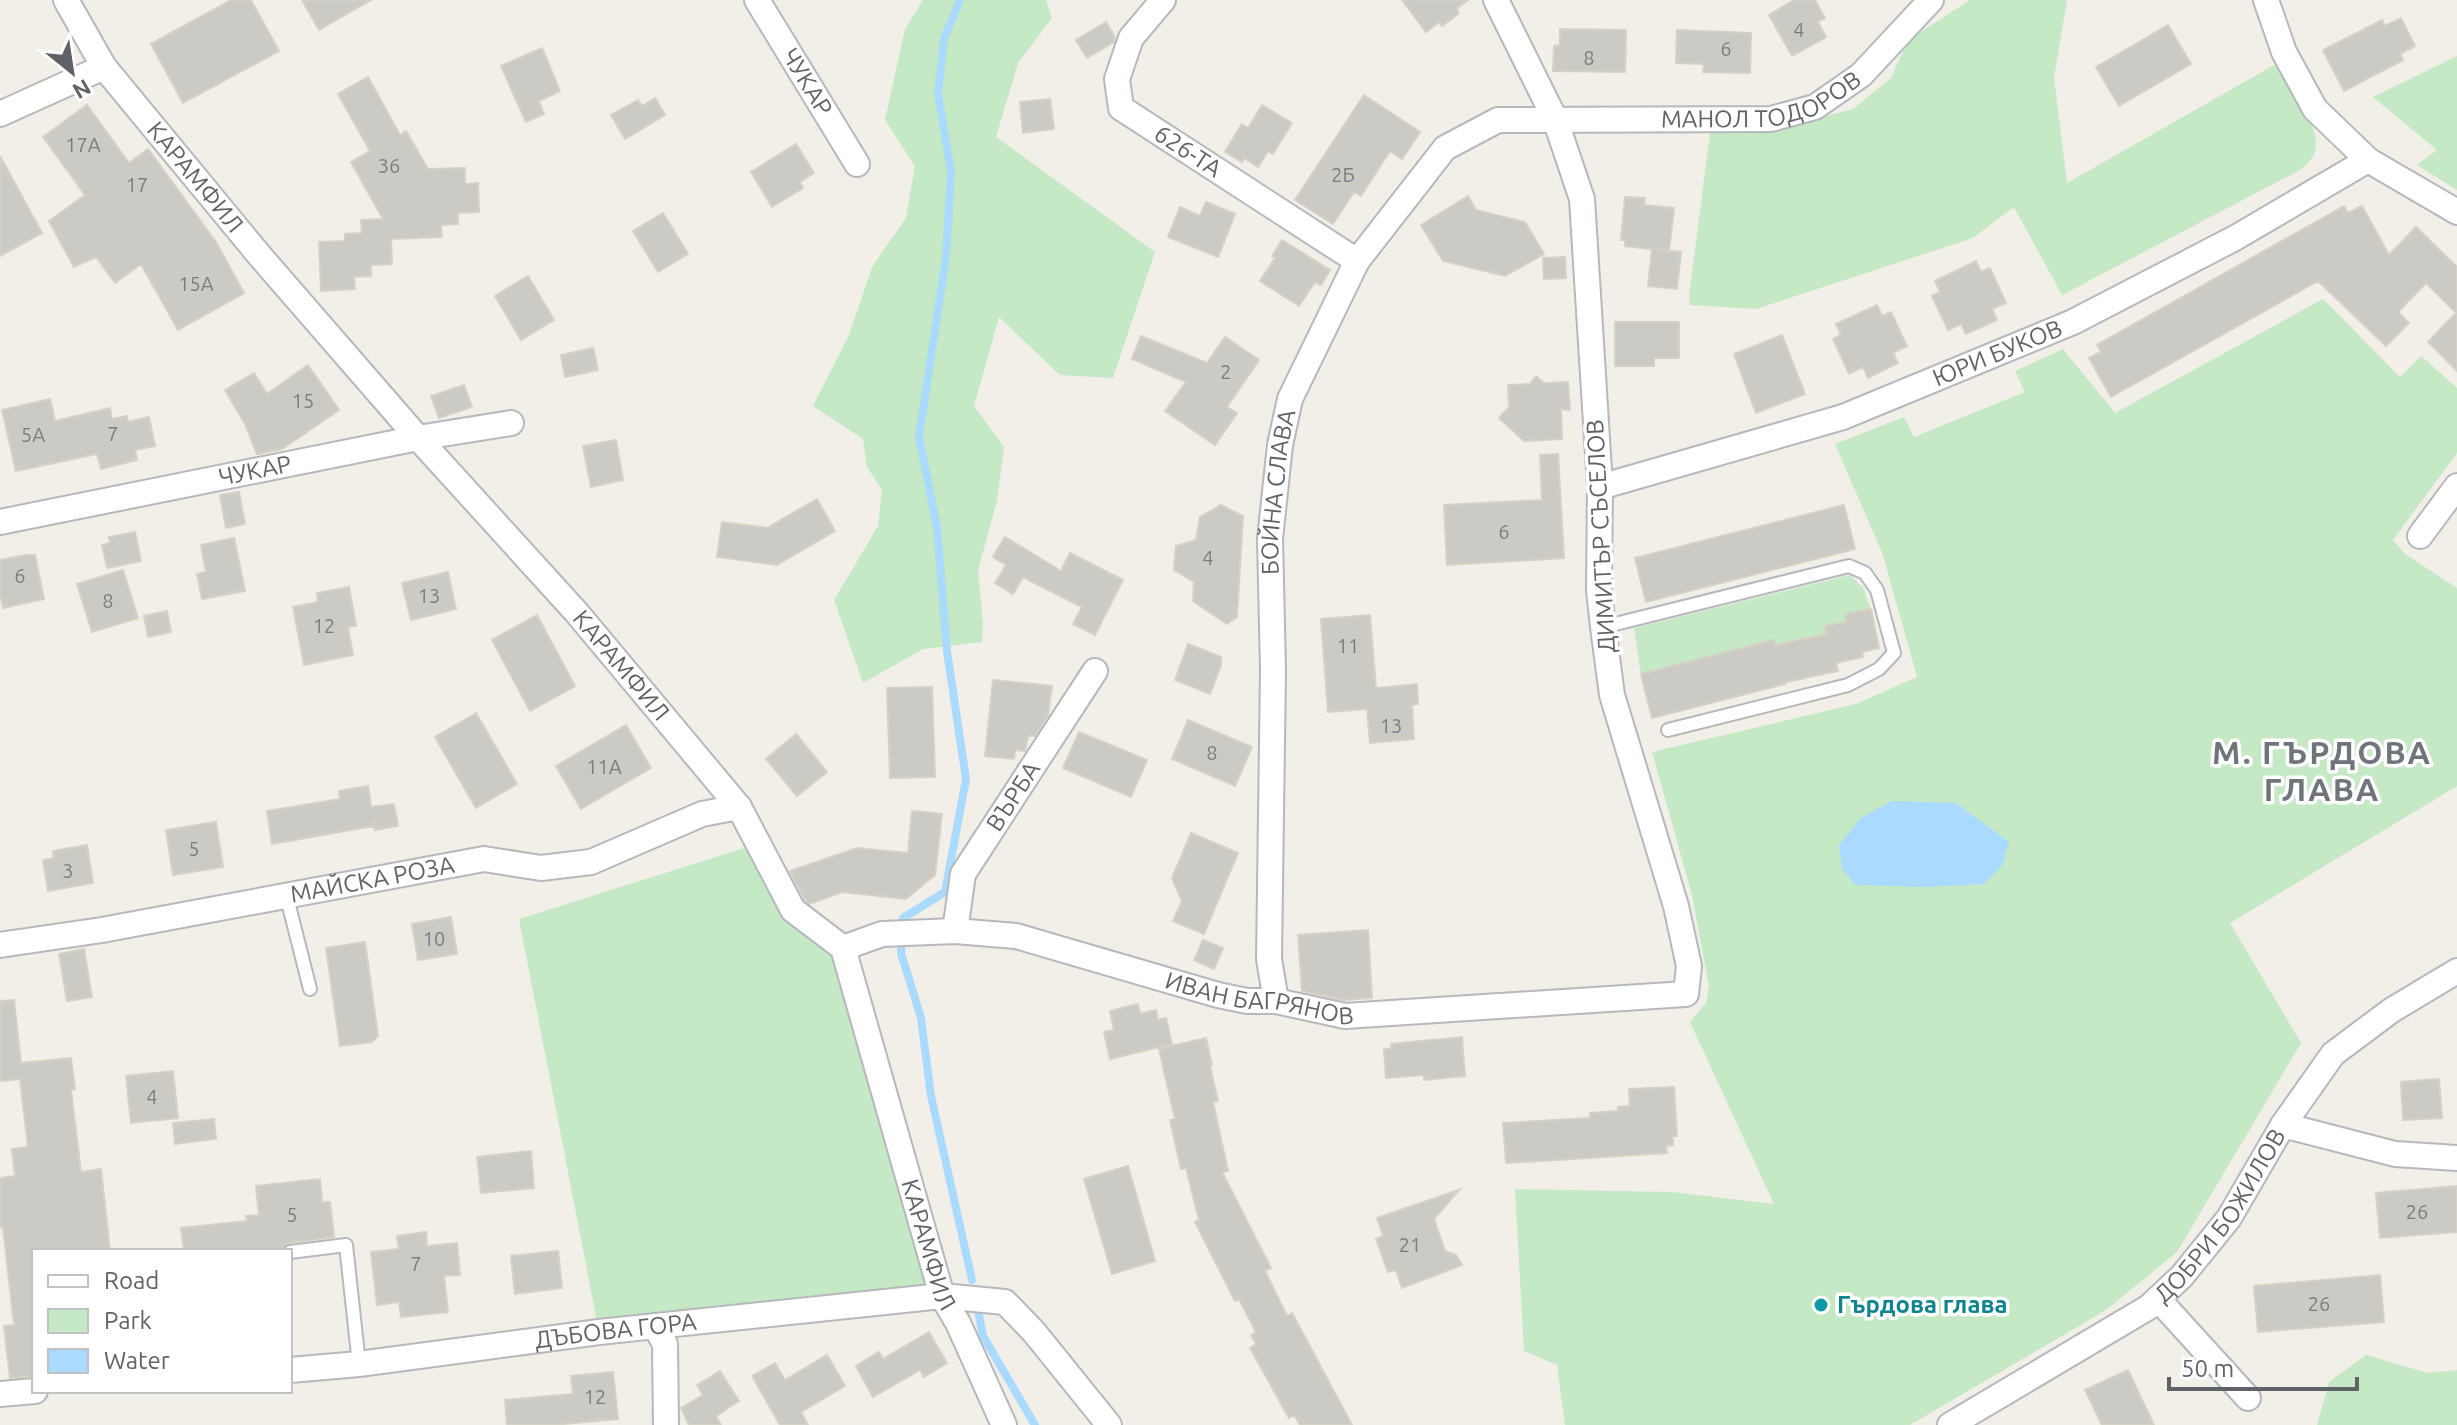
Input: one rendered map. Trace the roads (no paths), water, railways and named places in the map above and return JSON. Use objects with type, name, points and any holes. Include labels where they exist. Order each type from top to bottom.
[{"type":"street","name":"КАРАМФИЛ","points":[[66,0],[104,67],[260,256],[418,438],[577,613],[739,807],[793,910],[843,948],[942,1296],[958,1323],[1004,1425]]},
{"type":"street","name":"ЧУКАР","points":[[757,0],[857,164]]},
{"type":"street","name":"626-ТА","points":[[1163,0],[1131,38],[1117,79],[1121,108],[1357,261]]},
{"type":"street","name":"ДИМИТЪР СЪСЕЛОВ","points":[[1496,0],[1555,119],[1582,199],[1600,487],[1599,591],[1603,627],[1612,695],[1676,906],[1689,966],[1686,994]]},
{"type":"street","points":[[2266,0],[2284,52],[2315,109],[2368,160],[2457,212]]},
{"type":"street","name":"МАНОЛ ТОДОРОВ","points":[[1555,119],[1771,119],[1815,107],[1861,75],[1923,4]]},
{"type":"street","points":[[0,114],[104,67]]},
{"type":"street","name":"БОЙНА СЛАВА","points":[[1276,1001],[1269,959],[1273,670],[1270,539],[1278,460],[1290,399],[1357,261],[1445,148],[1498,120],[1555,119]]},
{"type":"street","name":"ЮРИ БУКОВ","points":[[1600,487],[1843,417],[2073,322],[2235,238],[2368,160]]},
{"type":"street","name":"ЧУКАР","points":[[0,522],[418,438],[511,423]]},
{"type":"street","points":[[2420,536],[2457,486]]},
{"type":"street","name":"ВЪРБА","points":[[955,931],[963,874],[1095,671]]},
{"type":"street","name":"МАЙСКА РОЗА","points":[[0,945],[102,930],[484,859],[541,868],[591,862],[702,814],[739,807]]},
{"type":"street","name":"ИВАН БАГРЯНОВ","points":[[843,948],[882,934],[955,931],[1016,936],[1218,995],[1247,1001],[1276,1001],[1345,1016],[1686,994]]},
{"type":"street","name":"ДОБРИ БОЖИЛОВ","points":[[1950,1425],[2158,1299],[2182,1276],[2229,1218],[2283,1125],[2333,1054],[2392,1010],[2457,971]]},
{"type":"street","points":[[2283,1125],[2395,1154],[2457,1158]]},
{"type":"street","points":[[942,1296],[1005,1302],[1034,1332],[1109,1425]]},
{"type":"street","name":"ДЪБОВА ГОРА","points":[[292,1370],[359,1364],[599,1332],[942,1296]]},
{"type":"street","points":[[2158,1299],[2248,1398]]},
{"type":"street","points":[[655,1326],[665,1344],[666,1425]]},
{"type":"street","points":[[0,1394],[32,1391]]},
{"type":"lane","points":[[1603,627],[1849,566],[1865,573],[1877,590],[1894,653],[1879,669],[1848,685],[1668,730]]},
{"type":"lane","points":[[286,894],[310,989]]},
{"type":"lane","points":[[292,1252],[346,1245],[359,1364]]},
{"type":"water","points":[[1892,801],[1956,803],[2009,842],[2003,864],[1984,884],[1926,887],[1855,885],[1842,869],[1839,845],[1861,818]]},
{"type":"waterway","points":[[960,0],[944,39],[938,94],[951,171],[946,257],[919,437],[937,527],[947,651],[966,779],[945,892],[903,918],[901,953],[921,1018],[931,1096],[972,1280]]},
{"type":"waterway","points":[[978,1310],[983,1336],[1035,1425]]},
{"type":"place","name":"Гърдова глава","points":[[1821,1305]]},
{"type":"district","name":"М. ГЪРДОВА ГЛАВА","points":[[2322,772]]}]
